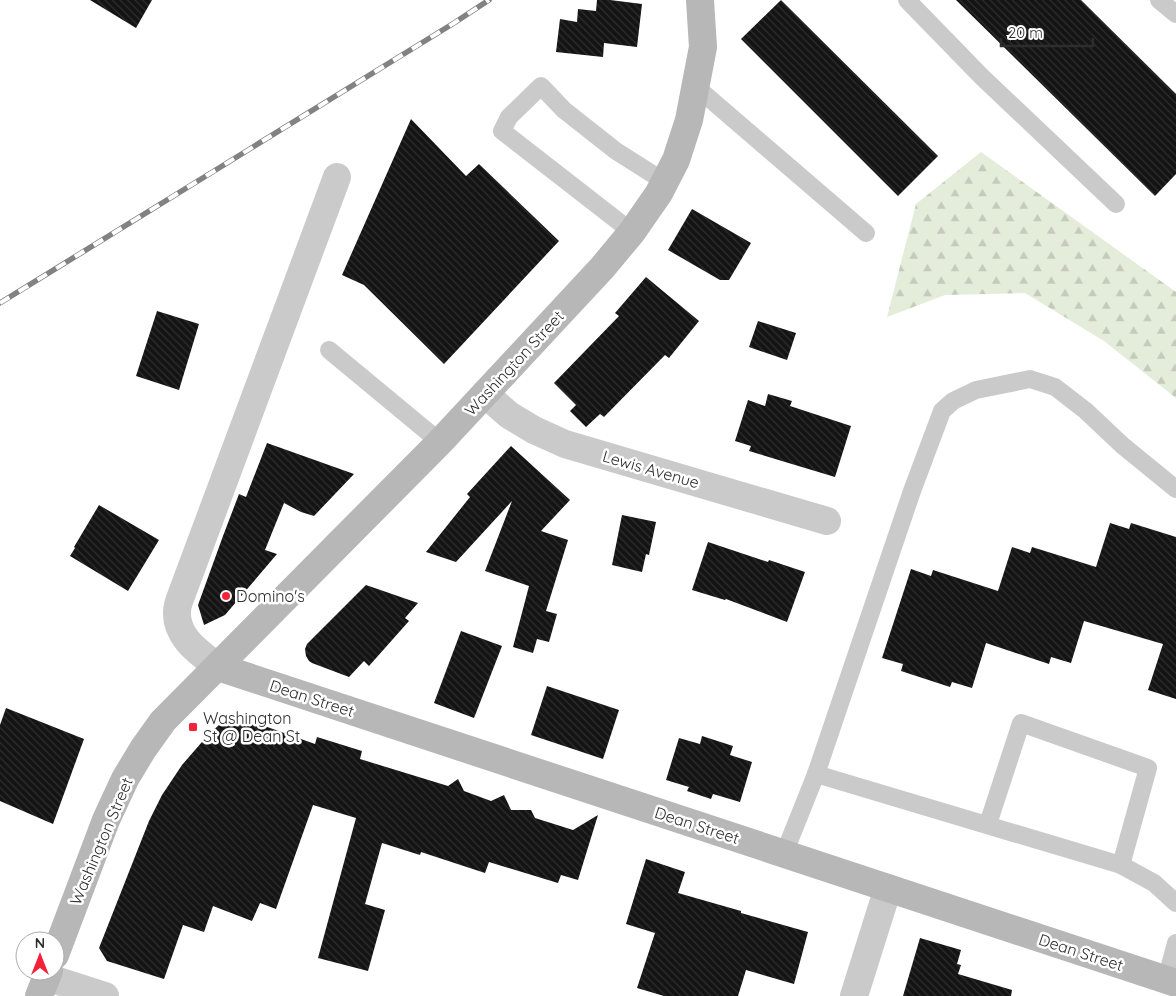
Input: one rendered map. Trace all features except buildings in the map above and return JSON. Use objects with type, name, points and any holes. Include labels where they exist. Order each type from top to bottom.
[{"type":"main road","name":"Washington Street","points":[[64,931],[106,820],[142,749],[164,722],[485,394],[602,268],[632,232],[659,193],[676,160],[689,120],[703,47],[700,0]]},
{"type":"main road","name":"Dean Street","points":[[218,667],[1171,982]]},
{"type":"street","points":[[218,667],[189,643],[180,630],[177,612],[180,596],[337,177]]},
{"type":"street","name":"Lewis Avenue","points":[[485,394],[509,415],[534,430],[566,444],[827,521]]},
{"type":"street","points":[[854,996],[888,888]]},
{"type":"street","points":[[64,981],[105,996]]},
{"type":"lane","points":[[907,0],[982,77],[1116,204]]},
{"type":"lane","points":[[1159,0],[1176,14]]},
{"type":"lane","points":[[632,232],[502,131],[509,116],[541,86],[564,110],[616,151],[665,182]]},
{"type":"lane","points":[[696,86],[866,232]]},
{"type":"lane","points":[[329,350],[440,442]]},
{"type":"lane","points":[[784,854],[816,774],[912,491],[942,411],[953,401],[976,390],[1030,379],[1055,387],[1086,411],[1122,445],[1176,489]]},
{"type":"lane","points":[[988,824],[1021,723],[1148,768],[1121,864]]},
{"type":"lane","points":[[816,774],[1121,864],[1154,884],[1176,903]]},
{"type":"lane","points":[[1171,982],[1176,943]]},
{"type":"green space","points":[[981,152],[1176,292],[1176,398],[1104,341],[1025,293],[945,295],[887,317],[916,204]]},
{"type":"railway","points":[[0,303],[489,0]]},
{"type":"place","name":"Domino's","points":[[226,596]]},
{"type":"place","name":"Washington St @ Dean St","points":[[193,727]]}]
